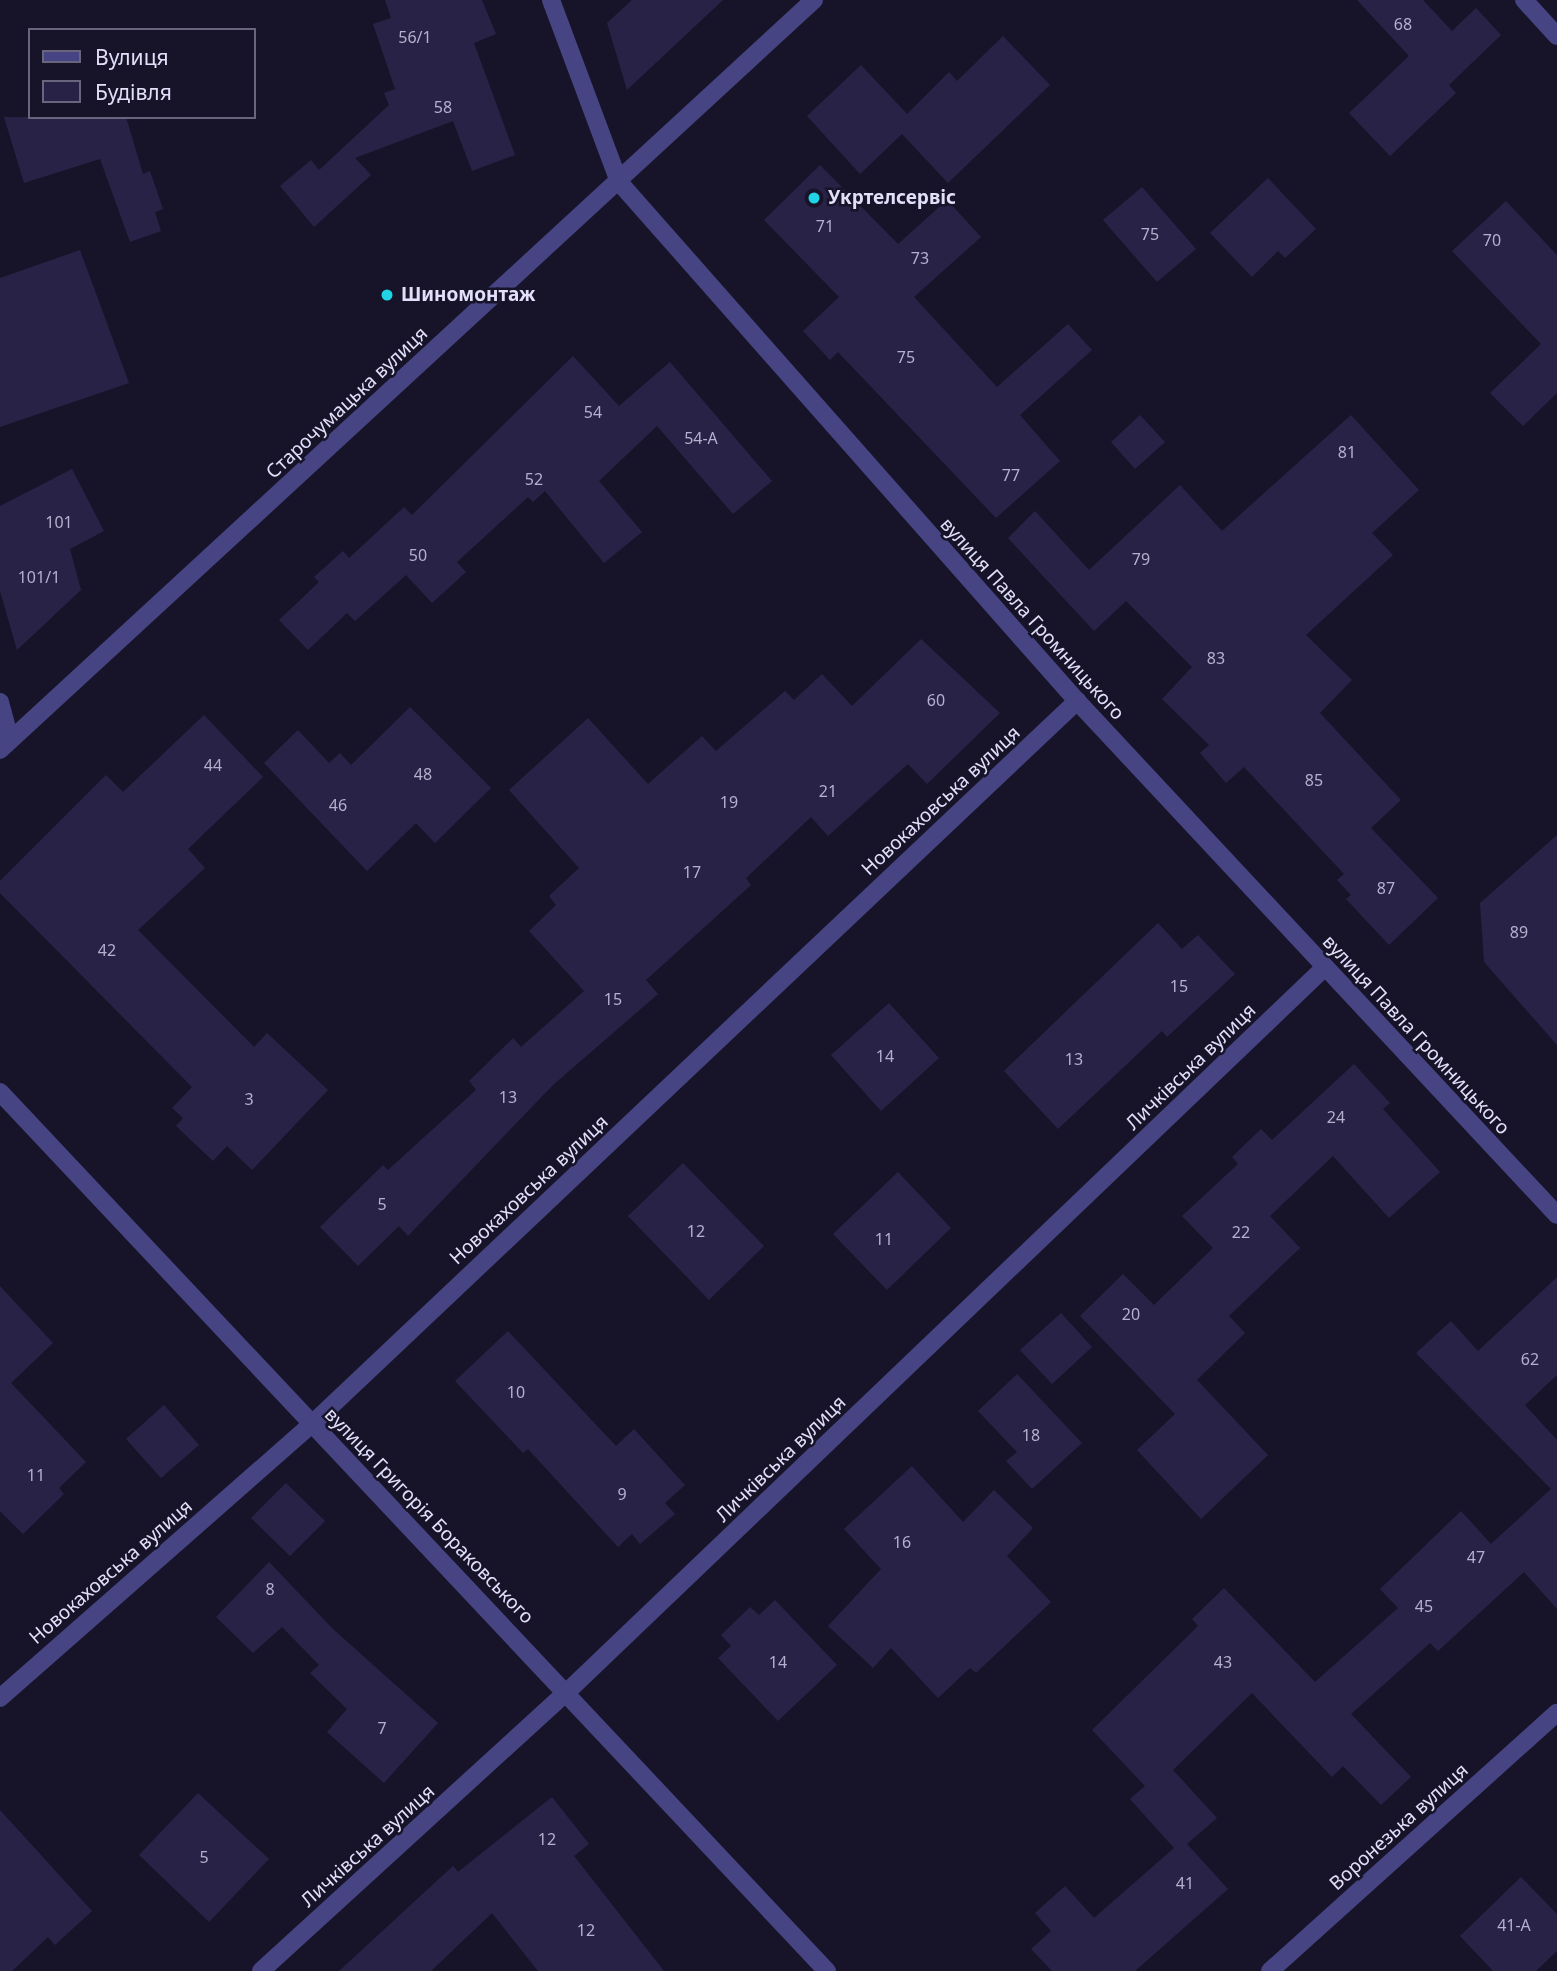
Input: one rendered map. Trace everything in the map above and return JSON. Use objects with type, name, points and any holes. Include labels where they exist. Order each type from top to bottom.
[{"type":"street","name":"вулиця Павла Громницького","points":[[551,0],[619,182],[1077,701],[1324,969],[1557,1215]]},
{"type":"street","name":"Старочумацька вулиця","points":[[5,745],[814,0]]},
{"type":"street","points":[[1524,0],[1557,36]]},
{"type":"street","name":"Новокаховська вулиця","points":[[0,1698],[312,1424],[1077,701]]},
{"type":"street","points":[[0,702],[5,745]]},
{"type":"street","name":"Личківська вулиця","points":[[261,1971],[568,1691],[1324,969]]},
{"type":"street","name":"вулиця Григорія Бораковського","points":[[0,1092],[568,1691],[827,1971]]},
{"type":"street","name":"Воронезька вулиця","points":[[1270,1971],[1557,1713]]},
{"type":"building","points":[[385,0],[482,0],[496,34],[474,43],[515,155],[472,171],[453,121],[355,158],[371,175],[314,227],[280,186],[311,160],[319,170],[389,105],[384,93],[395,89],[373,24],[391,18]]},
{"type":"building","points":[[632,0],[723,0],[627,90],[607,23]]},
{"type":"building","points":[[1357,0],[1423,0],[1452,31],[1476,8],[1501,35],[1449,85],[1456,93],[1390,156],[1349,113],[1409,56]]},
{"type":"building","points":[[1003,36],[1050,85],[948,183],[902,134],[860,174],[807,116],[861,65],[907,114],[949,72],[957,81]]},
{"type":"building","points":[[4,117],[127,119],[143,174],[150,171],[163,209],[155,212],[161,231],[130,242],[100,159],[24,183]]},
{"type":"building","points":[[820,165],[898,244],[947,200],[981,237],[914,297],[997,387],[1068,324],[1092,350],[1020,415],[1060,461],[996,518],[838,352],[830,360],[803,331],[839,297],[764,220]]},
{"type":"building","points":[[1268,178],[1316,229],[1285,258],[1278,251],[1252,277],[1210,233]]},
{"type":"building","points":[[1142,187],[1196,249],[1157,282],[1103,220]]},
{"type":"building","points":[[1506,201],[1557,255],[1557,393],[1523,426],[1490,393],[1541,344],[1452,251]]},
{"type":"building","points":[[80,250],[129,383],[0,427],[0,278]]},
{"type":"building","points":[[573,356],[619,406],[670,362],[772,481],[733,514],[657,426],[599,481],[642,532],[604,563],[545,491],[533,502],[528,497],[457,562],[466,572],[432,603],[406,575],[355,621],[347,613],[308,650],[279,620],[319,582],[314,577],[343,551],[349,558],[404,507],[412,515]]},
{"type":"building","points":[[1140,415],[1165,442],[1135,469],[1111,442]]},
{"type":"building","points":[[1351,415],[1419,490],[1372,533],[1393,555],[1306,635],[1352,680],[1320,713],[1401,800],[1371,828],[1438,898],[1389,945],[1346,899],[1351,895],[1337,880],[1344,874],[1244,767],[1226,783],[1200,753],[1209,745],[1162,699],[1192,667],[1126,601],[1094,631],[1008,538],[1035,511],[1089,570],[1180,485],[1222,531]]},
{"type":"building","points":[[72,469],[104,531],[70,549],[81,590],[17,650],[0,591],[0,506]]},
{"type":"building","points":[[921,639],[1000,713],[927,784],[908,764],[828,836],[811,817],[746,878],[751,885],[646,980],[658,994],[553,1085],[408,1236],[399,1226],[358,1266],[320,1227],[383,1165],[388,1170],[476,1090],[469,1081],[513,1038],[521,1047],[584,991],[529,931],[556,905],[549,896],[579,868],[509,790],[588,718],[648,784],[702,736],[716,751],[785,691],[794,700],[822,674],[852,706]]},
{"type":"building","points":[[410,707],[491,788],[435,843],[416,823],[367,871],[264,763],[298,730],[329,763],[340,753],[351,765]]},
{"type":"building","points":[[204,715],[263,777],[188,849],[205,868],[138,930],[254,1047],[267,1033],[328,1090],[252,1170],[227,1146],[213,1161],[176,1126],[183,1118],[172,1108],[192,1087],[0,893],[0,881],[106,775],[123,792]]},
{"type":"building","points":[[1557,835],[1557,1045],[1484,962],[1480,903]]},
{"type":"building","points":[[1158,923],[1182,949],[1198,935],[1235,974],[1167,1037],[1162,1031],[1058,1129],[1004,1071]]},
{"type":"building","points":[[889,1003],[939,1058],[881,1111],[831,1055]]},
{"type":"building","points":[[1354,1064],[1390,1103],[1383,1109],[1440,1172],[1389,1218],[1333,1156],[1270,1216],[1300,1248],[1229,1316],[1245,1333],[1197,1380],[1268,1455],[1201,1519],[1137,1450],[1175,1414],[1080,1316],[1123,1274],[1154,1305],[1213,1248],[1182,1216],[1238,1164],[1232,1157],[1261,1129],[1272,1140]]},
{"type":"building","points":[[683,1163],[764,1246],[709,1300],[628,1216]]},
{"type":"building","points":[[898,1172],[951,1228],[887,1290],[833,1234]]},
{"type":"building","points":[[1557,1277],[1557,1375],[1525,1405],[1557,1440],[1557,1609],[1524,1572],[1438,1651],[1430,1643],[1351,1714],[1411,1777],[1381,1805],[1343,1766],[1332,1777],[1252,1693],[1173,1770],[1217,1818],[1187,1844],[1228,1889],[1135,1971],[1052,1971],[1031,1949],[1051,1931],[1035,1913],[1065,1886],[1094,1918],[1174,1848],[1130,1799],[1145,1786],[1092,1730],[1198,1626],[1192,1619],[1224,1588],[1315,1682],[1398,1608],[1380,1589],[1461,1511],[1491,1544],[1551,1489],[1416,1353],[1451,1321],[1478,1351]]},
{"type":"building","points":[[0,1286],[53,1343],[11,1383],[86,1462],[59,1488],[64,1494],[23,1534],[0,1511]]},
{"type":"building","points":[[1061,1313],[1092,1347],[1052,1384],[1020,1350]]},
{"type":"building","points":[[508,1331],[616,1446],[634,1429],[685,1485],[665,1503],[675,1514],[640,1544],[632,1534],[618,1547],[528,1449],[523,1453],[455,1381]]},
{"type":"building","points":[[1017,1374],[1082,1443],[1032,1489],[1006,1461],[1017,1452],[978,1411]]},
{"type":"building","points":[[164,1405],[199,1445],[161,1478],[126,1439]]},
{"type":"building","points":[[912,1466],[963,1522],[994,1490],[1033,1528],[1007,1556],[1051,1602],[976,1673],[970,1668],[938,1698],[891,1648],[873,1668],[828,1626],[881,1569],[844,1529]]},
{"type":"building","points":[[286,1483],[325,1521],[290,1556],[251,1518]]},
{"type":"building","points":[[269,1562],[333,1629],[438,1723],[384,1783],[327,1732],[347,1709],[310,1673],[319,1665],[282,1627],[253,1653],[216,1617]]},
{"type":"building","points":[[775,1600],[837,1665],[778,1721],[718,1658],[731,1646],[721,1635],[750,1607],[759,1615]]},
{"type":"building","points":[[198,1793],[269,1859],[209,1922],[139,1855]]},
{"type":"building","points":[[552,1797],[589,1844],[574,1856],[664,1971],[538,1971],[492,1913],[431,1971],[339,1971],[453,1866],[458,1872]]},
{"type":"building","points":[[0,1810],[92,1911],[55,1945],[48,1937],[12,1971],[0,1971]]},
{"type":"building","points":[[1521,1877],[1557,1914],[1557,1951],[1536,1971],[1493,1971],[1460,1936]]},
{"type":"place","name":"Укртелсервіс","points":[[814,198]]},
{"type":"place","name":"Шиномонтаж","points":[[387,295]]}]
